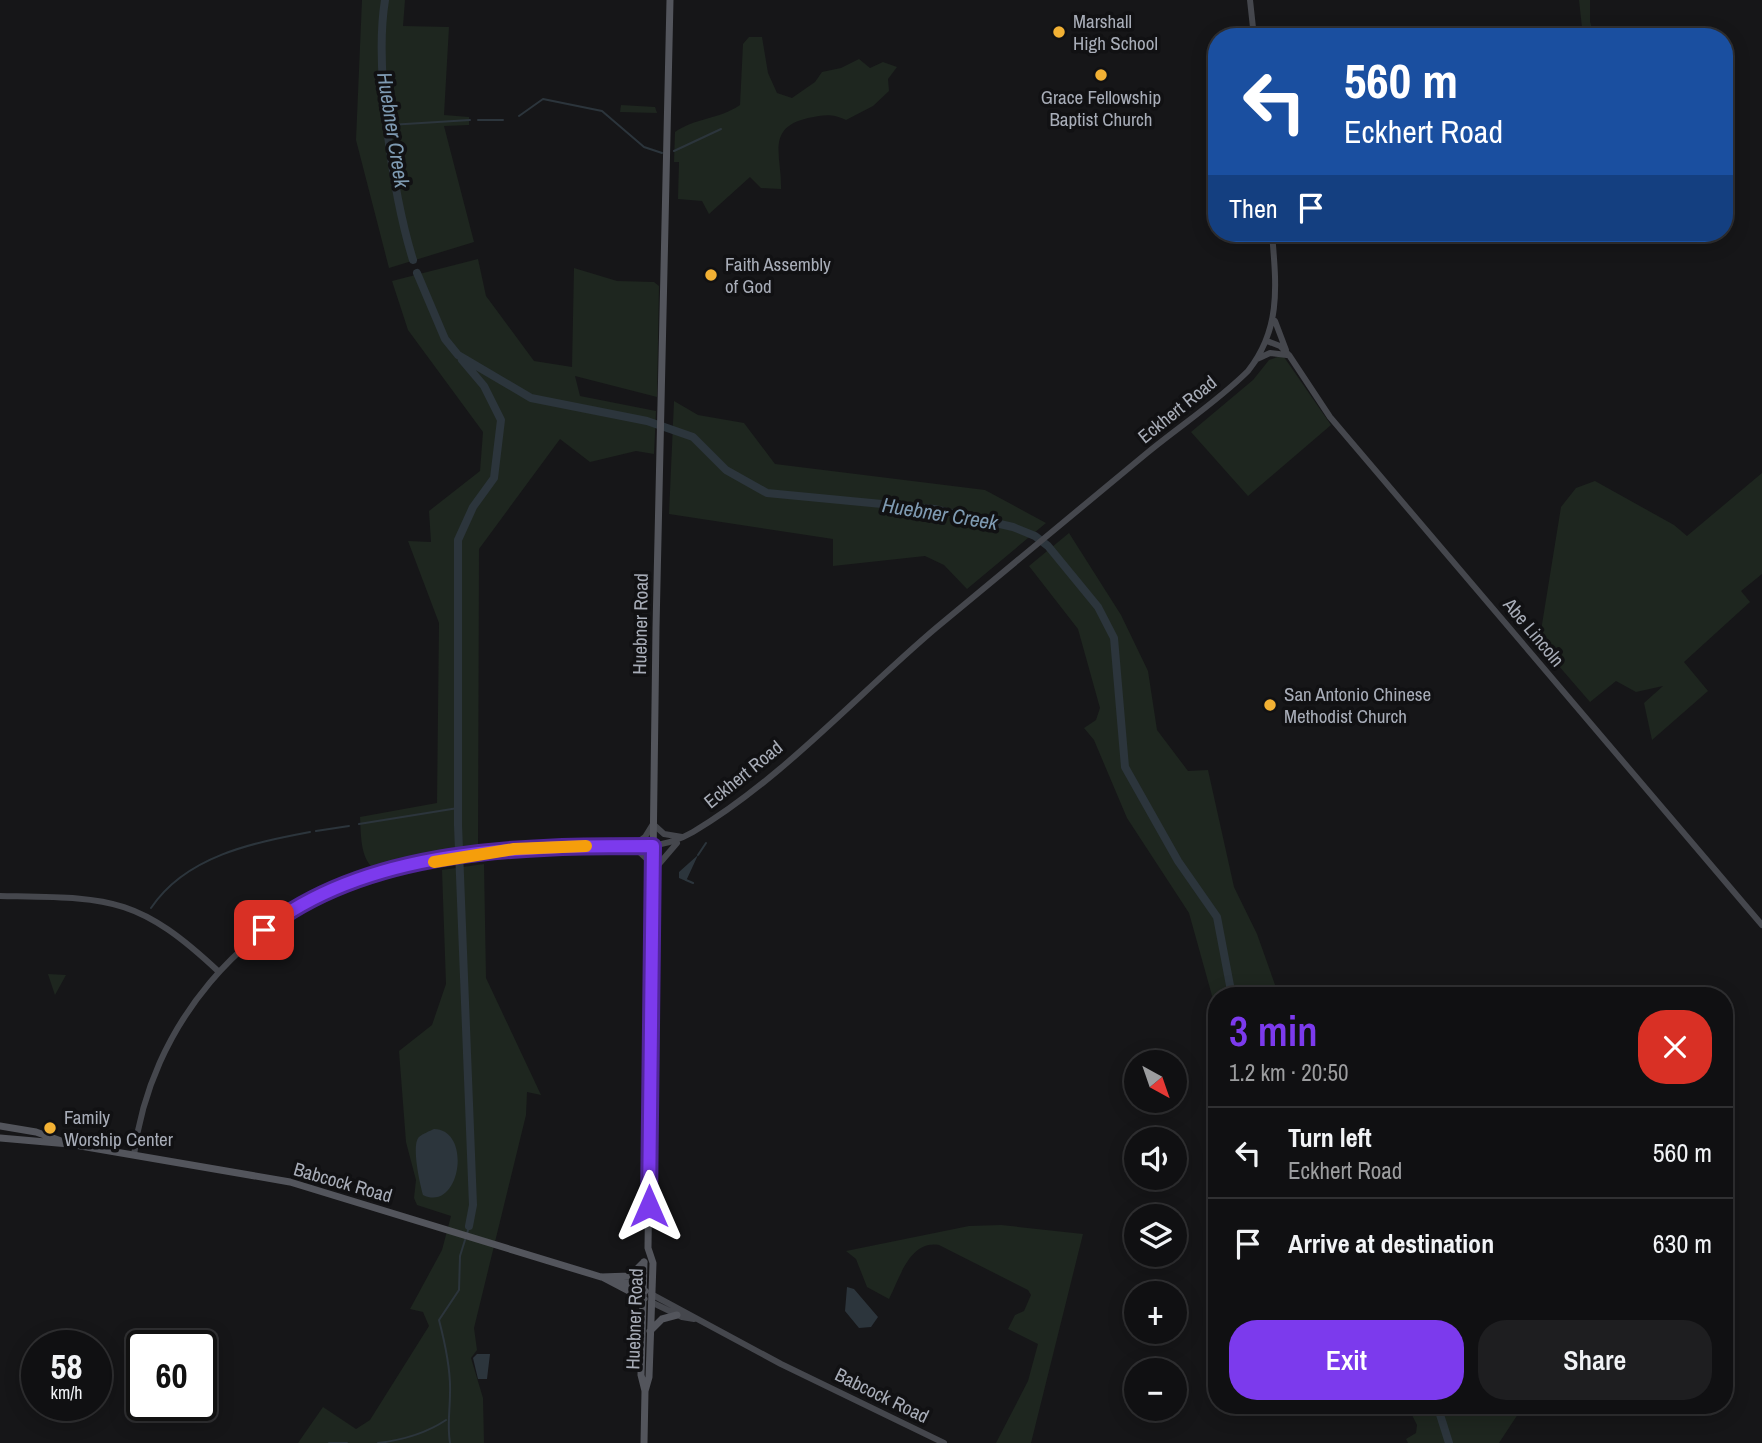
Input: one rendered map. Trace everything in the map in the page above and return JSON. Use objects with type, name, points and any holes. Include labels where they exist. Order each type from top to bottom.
[{"type":"main road","name":"Huebner Road","points":[[645,1391],[641,1375],[643,1262],[648,1248],[653,824],[670,0]]},
{"type":"main road","points":[[1250,0],[1253,28]]},
{"type":"main road","name":"Eckhert Road","points":[[134,1155],[142,1111],[156,1071],[182,1020],[219,972],[269,926],[317,897],[365,877],[477,855],[540,847],[653,846],[684,837],[731,806],[918,644],[1238,381],[1256,360],[1267,341],[1274,318],[1276,297],[1273,242]]},
{"type":"main road","points":[[1274,318],[1289,355]]},
{"type":"main road","name":"Abe Lincoln","points":[[1267,341],[1289,355],[1330,417],[1762,925]]},
{"type":"main road","points":[[1256,360],[1275,353],[1289,355]]},
{"type":"main road","points":[[653,824],[664,834],[684,837],[664,855],[653,871],[646,858],[633,846],[653,824]]},
{"type":"main road","points":[[0,896],[97,899],[122,905],[167,926],[219,972]]},
{"type":"main road","name":"Babcock Road","points":[[0,1126],[36,1132],[69,1144]]},
{"type":"main road","name":"Babcock Road","points":[[0,1138],[69,1144],[302,1185],[601,1277],[643,1294]]},
{"type":"main road","name":"Huebner Road","points":[[644,1443],[653,1263],[648,1248]]},
{"type":"main road","points":[[614,1277],[630,1276],[643,1262]]},
{"type":"main road","name":"Babcock Road","points":[[601,1277],[614,1277],[643,1294],[944,1443]]},
{"type":"main road","name":"Babcock Road","points":[[651,1298],[677,1315],[695,1319]]},
{"type":"main road","points":[[650,1332],[662,1319],[677,1315]]},
{"type":"shaded area","points":[[362,0],[405,0],[403,26],[449,27],[444,115],[469,117],[469,125],[444,126],[474,242],[389,268],[356,140]]},
{"type":"shaded area","points":[[1579,0],[1590,0],[1592,28],[1582,28]]},
{"type":"shaded area","points":[[749,37],[762,37],[768,73],[777,93],[792,98],[815,82],[822,72],[841,68],[859,59],[870,68],[883,62],[897,67],[888,79],[889,91],[873,106],[846,120],[819,116],[795,123],[786,129],[779,145],[781,189],[761,188],[750,177],[709,214],[702,201],[678,199],[679,162],[674,162],[675,132],[740,105],[743,44]]},
{"type":"shaded area","points":[[621,105],[655,107],[657,113],[620,112]]},
{"type":"shaded area","points":[[478,259],[486,296],[534,361],[572,367],[574,268],[617,281],[654,282],[659,286],[657,397],[575,376],[580,396],[656,411],[654,454],[636,451],[590,462],[560,439],[479,549],[478,847],[373,868],[363,851],[360,817],[437,803],[439,623],[408,541],[431,542],[429,511],[480,471],[483,432],[408,330],[392,281]]},
{"type":"shaded area","points":[[1284,357],[1331,425],[1248,496],[1191,432],[1253,380],[1269,360]]},
{"type":"shaded area","points":[[674,401],[698,415],[744,423],[775,464],[985,490],[1046,523],[967,589],[944,565],[925,556],[833,566],[833,539],[669,514]]},
{"type":"shaded area","points":[[1762,473],[1762,574],[1741,591],[1750,602],[1684,662],[1708,691],[1652,740],[1644,703],[1663,686],[1636,692],[1616,681],[1590,702],[1539,643],[1561,507],[1576,488],[1595,481],[1674,525],[1687,536]]},
{"type":"shaded area","points":[[1069,533],[1121,615],[1148,671],[1157,730],[1188,771],[1208,770],[1234,887],[1257,934],[1276,987],[1210,987],[1189,913],[1127,818],[1094,740],[1084,728],[1096,720],[1100,708],[1078,629],[1029,566]]},
{"type":"shaded area","points":[[698,855],[686,881],[679,878],[679,872]]},
{"type":"shaded area","points":[[484,864],[486,978],[541,1095],[527,1092],[526,1115],[474,1328],[477,1350],[471,1358],[483,1398],[484,1443],[298,1443],[323,1407],[356,1429],[370,1420],[429,1326],[423,1312],[410,1309],[442,1250],[451,1216],[417,1205],[414,1198],[416,1180],[406,1142],[399,1051],[432,1025],[446,984],[442,870]]},
{"type":"shaded area","points":[[48,974],[66,975],[55,995]]},
{"type":"shaded area","points":[[434,1129],[446,1133],[454,1142],[457,1155],[453,1182],[446,1192],[436,1197],[423,1195],[416,1156],[419,1137]]},
{"type":"shaded area","points":[[1001,1225],[1083,1234],[1031,1443],[996,1443],[1028,1381],[1038,1344],[1008,1329],[1015,1315],[1024,1311],[1031,1295],[1028,1290],[939,1245],[929,1245],[920,1248],[907,1262],[889,1299],[867,1287],[856,1259],[846,1251],[969,1226]]},
{"type":"shaded area","points":[[847,1287],[854,1289],[878,1317],[871,1327],[859,1328],[845,1311]]},
{"type":"shaded area","points":[[477,1354],[490,1354],[487,1379],[478,1379],[473,1358]]},
{"type":"shaded area","points":[[1412,1414],[1518,1414],[1499,1443],[1408,1443],[1406,1439],[1416,1433],[1417,1425]]},
{"type":"waterway","name":"Huebner Creek","points":[[385,0],[382,60],[387,131],[392,167],[413,260]]},
{"type":"waterway","points":[[519,116],[543,99],[602,111],[644,147],[662,153]]},
{"type":"waterway","points":[[389,125],[470,120]]},
{"type":"waterway","points":[[478,120],[503,120]]},
{"type":"waterway","points":[[674,151],[721,129]]},
{"type":"waterway","name":"Huebner Creek","points":[[417,273],[445,339],[458,355],[531,398],[647,421],[693,437],[726,470],[767,493],[934,509],[1013,527],[1035,536],[1048,546],[1098,607],[1114,638],[1125,767],[1178,861],[1217,917],[1230,987]]},
{"type":"waterway","points":[[462,360],[484,386],[501,420],[494,478],[473,507],[458,540],[458,825],[473,1205],[469,1226]]},
{"type":"waterway","points":[[359,824],[458,808]]},
{"type":"waterway","points":[[316,831],[349,826]]},
{"type":"waterway","points":[[151,908],[166,890],[201,864],[243,847],[310,832]]},
{"type":"waterway","points":[[698,855],[706,843]]},
{"type":"waterway","points":[[686,880],[693,883]]},
{"type":"waterway","points":[[467,1234],[469,1226]]},
{"type":"waterway","points":[[450,1443],[450,1375],[439,1320],[459,1290],[460,1256],[465,1240]]},
{"type":"waterway","name":"Huebner Creek","points":[[1440,1414],[1449,1443]]},
{"type":"waterway","points":[[378,1443],[414,1436],[446,1420]]},
{"type":"waterway","points":[[329,1443],[347,1443]]},
{"type":"slow traffic","points":[[434,862],[514,849],[586,846]]},
{"type":"place","name":"Marshall High School","points":[[1059,32]]},
{"type":"place","name":"Grace Fellowship Baptist Church","points":[[1101,75]]},
{"type":"place","name":"Faith Assembly of God","points":[[711,275]]},
{"type":"place","name":"San Antonio Chinese Methodist Church","points":[[1270,705]]},
{"type":"place","name":"Family Worship Center","points":[[50,1128]]},
{"type":"route","points":[[264,930],[317,897],[365,877],[408,866],[514,849],[570,845],[653,846],[648,1041],[649,1206]]}]
